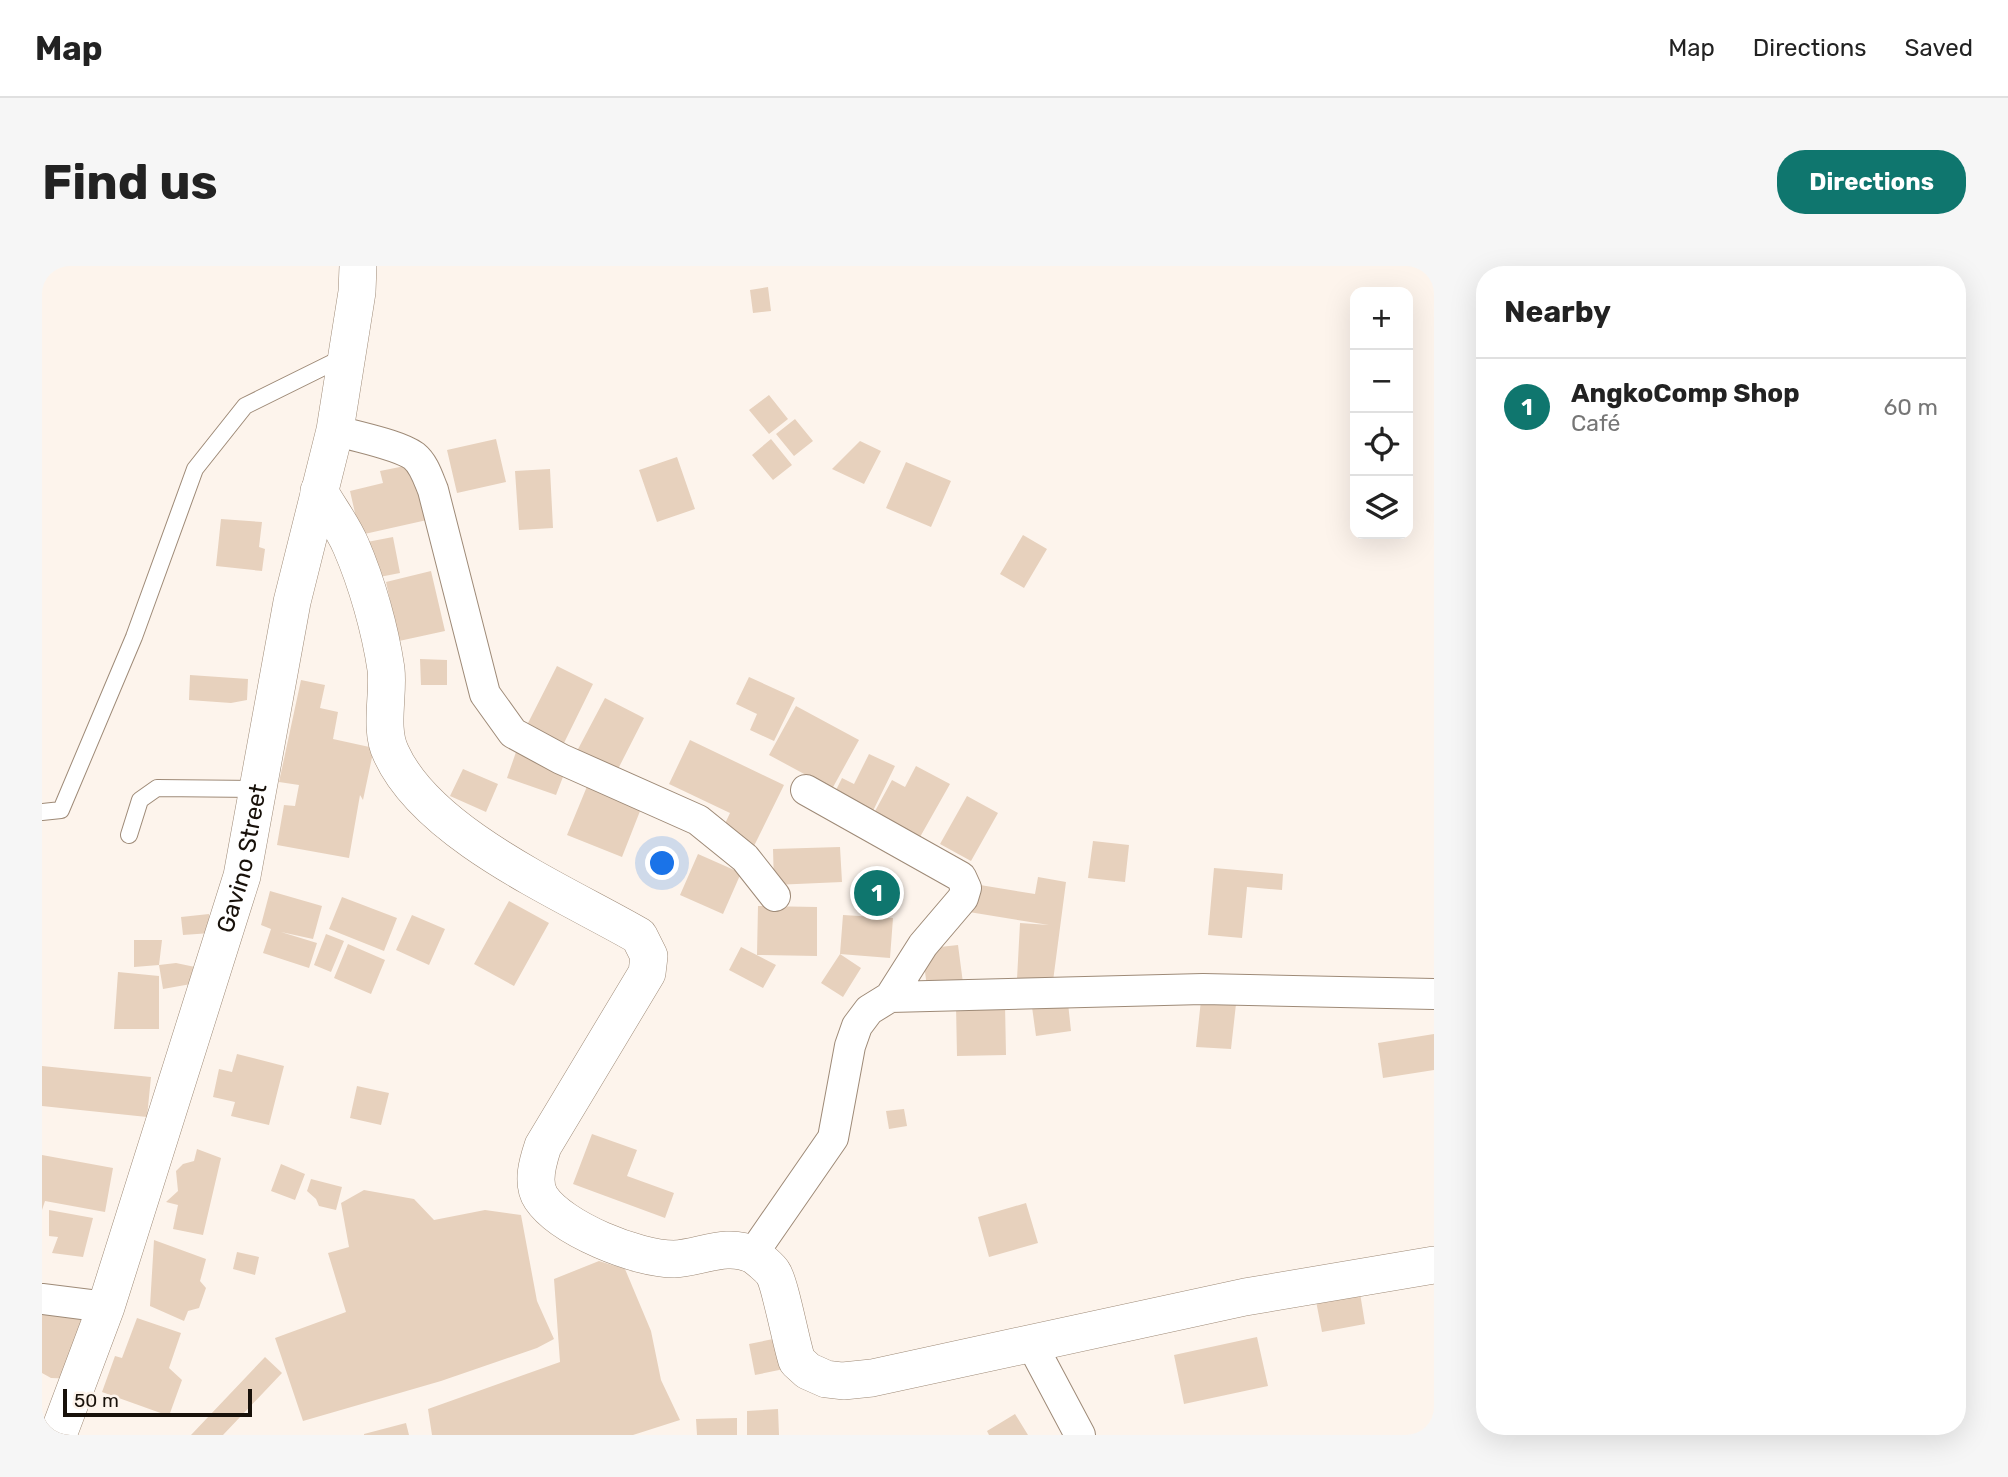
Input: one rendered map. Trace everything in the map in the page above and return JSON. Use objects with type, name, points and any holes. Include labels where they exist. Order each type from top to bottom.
[{"type":"street","name":"Gavino Street","points":[[58,1435],[106,1307],[236,898],[292,602],[335,430],[357,292],[358,266]]},
{"type":"street","points":[[335,430],[414,456],[424,469],[433,490],[485,694],[513,733],[561,759],[698,820],[745,858],[775,896]]},
{"type":"street","points":[[319,491],[351,545],[377,630],[386,670],[389,752],[415,792],[439,817],[477,844],[639,936],[649,956],[647,973],[543,1146],[536,1169],[539,1196],[555,1212],[605,1242],[643,1255],[675,1259],[726,1249],[752,1255],[774,1273],[797,1361],[808,1371],[826,1379],[843,1381],[872,1378],[1245,1297],[1434,1265]]},
{"type":"street","points":[[752,1255],[834,1138],[850,1046],[857,1026],[869,1010],[890,997],[923,945],[963,898],[966,888],[961,877],[806,790]]},
{"type":"street","points":[[890,997],[1203,989],[1434,994]]},
{"type":"street","points":[[42,1299],[106,1307]]},
{"type":"street","points":[[1031,1343],[1080,1435]]},
{"type":"lane","points":[[42,812],[61,810],[134,637],[195,469],[245,406],[347,356]]},
{"type":"lane","points":[[129,835],[140,800],[157,788],[258,789]]},
{"type":"building","points":[[768,287],[771,311],[753,313],[750,290]]},
{"type":"building","points":[[769,395],[788,419],[769,434],[749,410]]},
{"type":"building","points":[[795,419],[813,441],[794,456],[776,434]]},
{"type":"building","points":[[496,439],[506,482],[457,493],[447,450]]},
{"type":"building","points":[[771,439],[792,465],[773,480],[752,455]]},
{"type":"building","points":[[860,441],[881,451],[864,484],[832,469]]},
{"type":"building","points":[[677,457],[695,509],[657,522],[639,470]]},
{"type":"building","points":[[906,462],[951,481],[931,527],[886,508]]},
{"type":"building","points":[[415,464],[427,520],[360,535],[350,491],[383,483],[380,471]]},
{"type":"building","points":[[550,469],[553,528],[519,530],[515,471]]},
{"type":"building","points":[[221,519],[262,522],[259,547],[265,549],[262,571],[216,566]]},
{"type":"building","points":[[1023,535],[1047,549],[1024,588],[1000,574]]},
{"type":"building","points":[[393,537],[400,573],[369,579],[362,543]]},
{"type":"building","points":[[431,571],[445,631],[399,641],[386,582]]},
{"type":"building","points":[[420,659],[447,660],[447,685],[421,685]]},
{"type":"building","points":[[557,666],[593,684],[564,743],[527,725]]},
{"type":"building","points":[[190,675],[248,679],[247,700],[231,703],[189,700]]},
{"type":"building","points":[[749,677],[795,698],[774,741],[750,730],[757,714],[736,704]]},
{"type":"building","points":[[301,680],[325,685],[320,708],[338,712],[333,739],[374,748],[363,800],[360,795],[349,858],[277,845],[284,805],[295,806],[299,785],[279,782]]},
{"type":"building","points":[[605,698],[644,718],[617,771],[577,751]]},
{"type":"building","points":[[796,706],[859,740],[832,789],[769,755]]},
{"type":"building","points":[[690,740],[784,785],[753,848],[721,832],[730,813],[669,784]]},
{"type":"building","points":[[516,752],[566,769],[556,795],[507,778]]},
{"type":"building","points":[[869,754],[895,766],[869,819],[831,800],[842,778],[854,784]]},
{"type":"building","points":[[916,766],[950,784],[920,837],[874,813],[892,780],[905,787]]},
{"type":"building","points":[[463,769],[498,784],[486,812],[450,796]]},
{"type":"building","points":[[588,784],[642,806],[622,857],[567,835]]},
{"type":"building","points":[[967,796],[998,813],[971,861],[940,844]]},
{"type":"building","points":[[1093,841],[1129,845],[1125,882],[1088,878]]},
{"type":"building","points":[[840,847],[842,882],[774,885],[773,849]]},
{"type":"building","points":[[698,854],[741,873],[723,914],[680,895]]},
{"type":"building","points":[[1214,868],[1283,874],[1282,890],[1247,887],[1242,938],[1208,935]]},
{"type":"building","points":[[1038,877],[1066,882],[1053,981],[1017,979],[1020,923],[1049,925],[969,912],[974,884],[1035,894]]},
{"type":"building","points":[[270,891],[322,906],[313,939],[281,932],[317,943],[309,968],[263,953],[271,929],[261,925]]},
{"type":"building","points":[[342,897],[397,918],[384,951],[329,929]]},
{"type":"building","points":[[509,901],[549,923],[514,986],[474,964]]},
{"type":"building","points":[[758,906],[817,907],[817,956],[757,955]]},
{"type":"building","points":[[209,914],[211,933],[183,935],[181,917]]},
{"type":"building","points":[[412,915],[445,929],[429,965],[396,950]]},
{"type":"building","points":[[843,915],[893,918],[890,958],[840,954]]},
{"type":"building","points":[[326,934],[344,941],[331,972],[314,965]]},
{"type":"building","points":[[134,940],[162,940],[159,965],[134,967]]},
{"type":"building","points":[[348,944],[385,960],[371,994],[334,978]]},
{"type":"building","points":[[958,945],[963,983],[927,987],[922,949]]},
{"type":"building","points":[[741,947],[776,965],[763,988],[729,970]]},
{"type":"building","points":[[840,954],[861,968],[843,997],[821,983]]},
{"type":"building","points":[[176,963],[195,967],[191,984],[163,989],[159,965]]},
{"type":"building","points":[[118,972],[159,976],[159,1029],[114,1029]]},
{"type":"building","points":[[1201,1000],[1236,1004],[1231,1049],[1196,1047]]},
{"type":"building","points":[[1068,1003],[1071,1031],[1036,1036],[1032,1007]]},
{"type":"building","points":[[1005,1004],[1006,1055],[957,1056],[956,1005]]},
{"type":"building","points":[[1434,1034],[1434,1070],[1383,1078],[1378,1043]]},
{"type":"building","points":[[237,1054],[284,1066],[269,1125],[231,1116],[235,1102],[213,1097],[219,1069],[232,1072]]},
{"type":"building","points":[[42,1066],[151,1077],[147,1117],[42,1106]]},
{"type":"building","points":[[357,1086],[389,1093],[381,1125],[350,1118]]},
{"type":"building","points":[[904,1109],[907,1126],[889,1129],[886,1111]]},
{"type":"building","points":[[592,1134],[637,1150],[627,1176],[674,1193],[665,1218],[573,1184]]},
{"type":"building","points":[[197,1149],[221,1158],[203,1235],[173,1229],[178,1205],[166,1202],[178,1191],[176,1171],[183,1164],[194,1161]]},
{"type":"building","points":[[42,1155],[113,1168],[105,1212],[45,1201],[42,1210]]},
{"type":"building","points":[[281,1164],[305,1174],[295,1200],[271,1191]]},
{"type":"building","points":[[311,1179],[342,1187],[336,1210],[319,1206],[307,1191]]},
{"type":"building","points":[[364,1190],[414,1199],[434,1220],[485,1210],[521,1215],[537,1301],[554,1339],[537,1348],[441,1381],[303,1421],[275,1338],[346,1312],[328,1253],[349,1247],[341,1203]]},
{"type":"building","points":[[1026,1203],[1038,1243],[989,1257],[978,1217]]},
{"type":"building","points":[[49,1210],[93,1218],[83,1257],[52,1253],[58,1237],[49,1236]]},
{"type":"building","points":[[154,1240],[206,1259],[200,1281],[206,1288],[199,1308],[188,1311],[184,1321],[150,1306]]},
{"type":"building","points":[[237,1252],[259,1257],[255,1275],[233,1269]]},
{"type":"building","points":[[599,1261],[625,1269],[651,1331],[661,1380],[680,1420],[633,1435],[432,1435],[428,1409],[560,1362],[554,1279]]},
{"type":"building","points":[[1360,1293],[1365,1324],[1322,1332],[1316,1301]]},
{"type":"building","points":[[42,1309],[88,1309],[77,1379],[51,1378],[42,1373]]},
{"type":"building","points":[[137,1318],[181,1333],[169,1368],[182,1380],[169,1416],[102,1392],[115,1356],[122,1358]]},
{"type":"building","points":[[1257,1337],[1268,1386],[1184,1404],[1174,1355]]},
{"type":"building","points":[[778,1338],[784,1369],[755,1375],[749,1344]]},
{"type":"building","points":[[265,1357],[282,1373],[223,1435],[191,1435]]},
{"type":"building","points":[[778,1409],[779,1435],[747,1435],[747,1411]]},
{"type":"building","points":[[1015,1414],[1028,1435],[989,1435],[987,1431]]},
{"type":"building","points":[[737,1418],[737,1435],[697,1435],[696,1419]]},
{"type":"building","points":[[406,1423],[409,1435],[364,1435],[364,1434]]},
{"type":"place","name":"AngkoComp Shop","points":[[877,893]]}]
